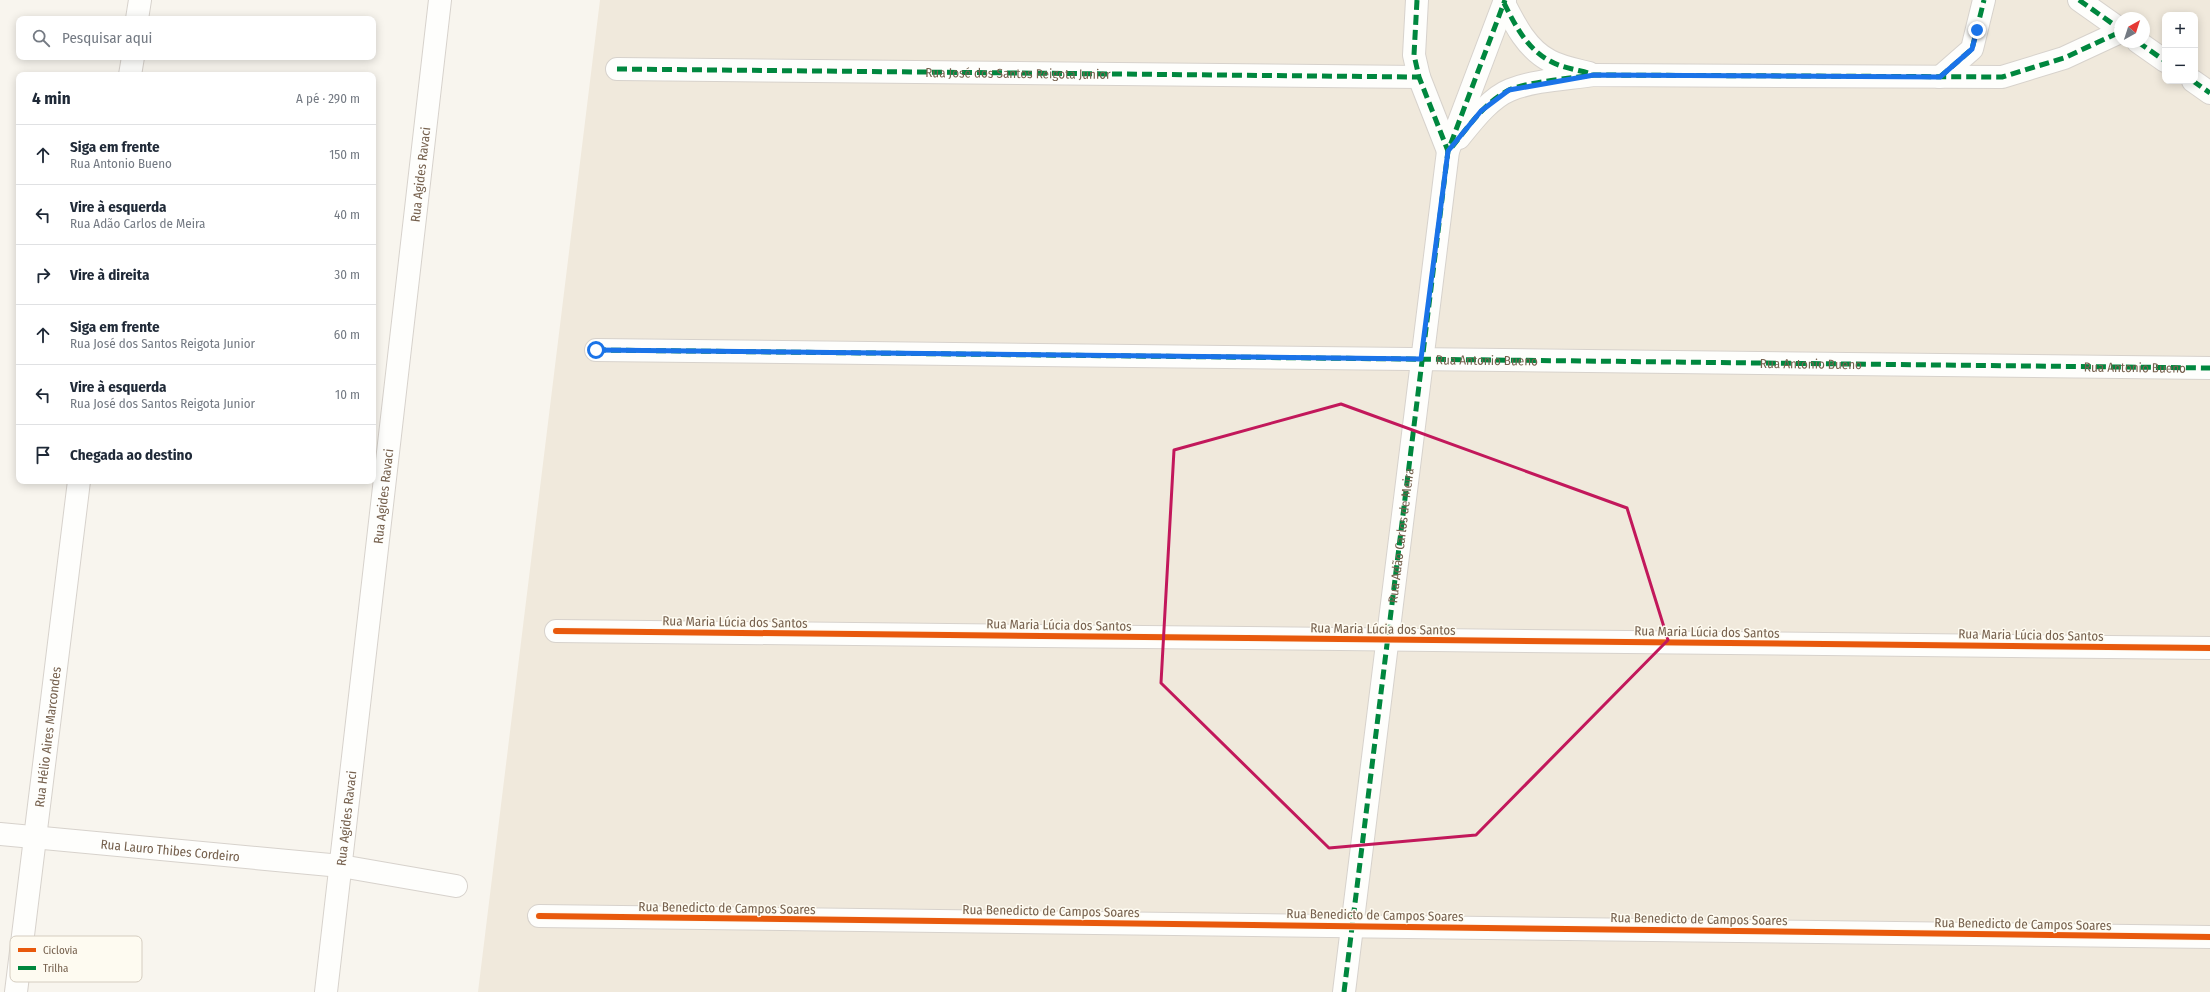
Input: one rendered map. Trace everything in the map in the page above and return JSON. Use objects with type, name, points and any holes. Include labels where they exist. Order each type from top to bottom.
[{"type":"street","points":[[137,16],[140,0]]},
{"type":"street","name":"Rua Agides Ravaci","points":[[326,992],[440,0]]},
{"type":"street","name":"Rua Adão Carlos de Meira","points":[[1417,0],[1414,55],[1419,77],[1448,151]]},
{"type":"street","points":[[1940,77],[1972,49],[1984,0]]},
{"type":"street","points":[[2079,0],[2114,26]]},
{"type":"street","points":[[1505,1],[1514,24],[1531,46],[1550,62],[1594,75]]},
{"type":"street","name":"Rua Adão Carlos de Meira","points":[[1344,992],[1421,359],[1448,151],[1505,1]]},
{"type":"street","points":[[1448,151],[1481,111],[1509,90],[1594,75],[2002,77],[2064,58],[2114,33]]},
{"type":"street","points":[[2147,48],[2162,59]]},
{"type":"street","points":[[130,72],[132,60]]},
{"type":"street","name":"Rua José dos Santos Reigota Junior","points":[[617,69],[1419,77]]},
{"type":"street","points":[[2197,84],[2210,93]]},
{"type":"street","name":"Rua Antonio Bueno","points":[[596,350],[2210,368]]},
{"type":"street","name":"Rua Hélio Aires Marcondes","points":[[23,936],[80,484]]},
{"type":"street","name":"Rua Maria Lúcia dos Santos","points":[[556,631],[2210,648]]},
{"type":"street","name":"Rua Lauro Thibes Cordeiro","points":[[0,834],[341,866],[456,886]]},
{"type":"street","name":"Rua Benedicto de Campos Soares","points":[[539,916],[2210,937]]},
{"type":"street","name":"Rua Hélio Aires Marcondes","points":[[16,992],[17,982]]},
{"type":"highlighted area","points":[[1341,404],[1627,508],[1668,640],[1476,835],[1329,848],[1161,683],[1174,450]]},
{"type":"shaded area","points":[[600,0],[2210,0],[2210,992],[478,992]]},
{"type":"marked path","points":[[1417,0],[1414,55],[1419,77],[1448,151]]},
{"type":"marked path","points":[[1344,992],[1448,151],[1505,0]]},
{"type":"marked path","points":[[1940,77],[1972,49],[1984,0]]},
{"type":"marked path","points":[[2079,0],[2114,25]]},
{"type":"marked path","points":[[1504,3],[1522,36],[1542,56],[1550,61],[1571,69],[1592,74]]},
{"type":"marked path","points":[[1452,147],[1471,123],[1492,101],[1509,90],[1526,85],[1594,75],[2002,77],[2064,58],[2114,35]]},
{"type":"marked path","points":[[2147,48],[2162,59]]},
{"type":"marked path","points":[[617,69],[1419,77]]},
{"type":"marked path","points":[[2197,84],[2210,93]]},
{"type":"marked path","points":[[596,350],[2210,368]]},
{"type":"cycle path","points":[[556,631],[2210,648]]},
{"type":"cycle path","points":[[539,916],[2210,937]]},
{"type":"route","points":[[596,350],[1421,359],[1448,151],[1481,111],[1509,90],[1535,84],[1594,75],[1940,77],[1972,49],[1977,30]]}]
